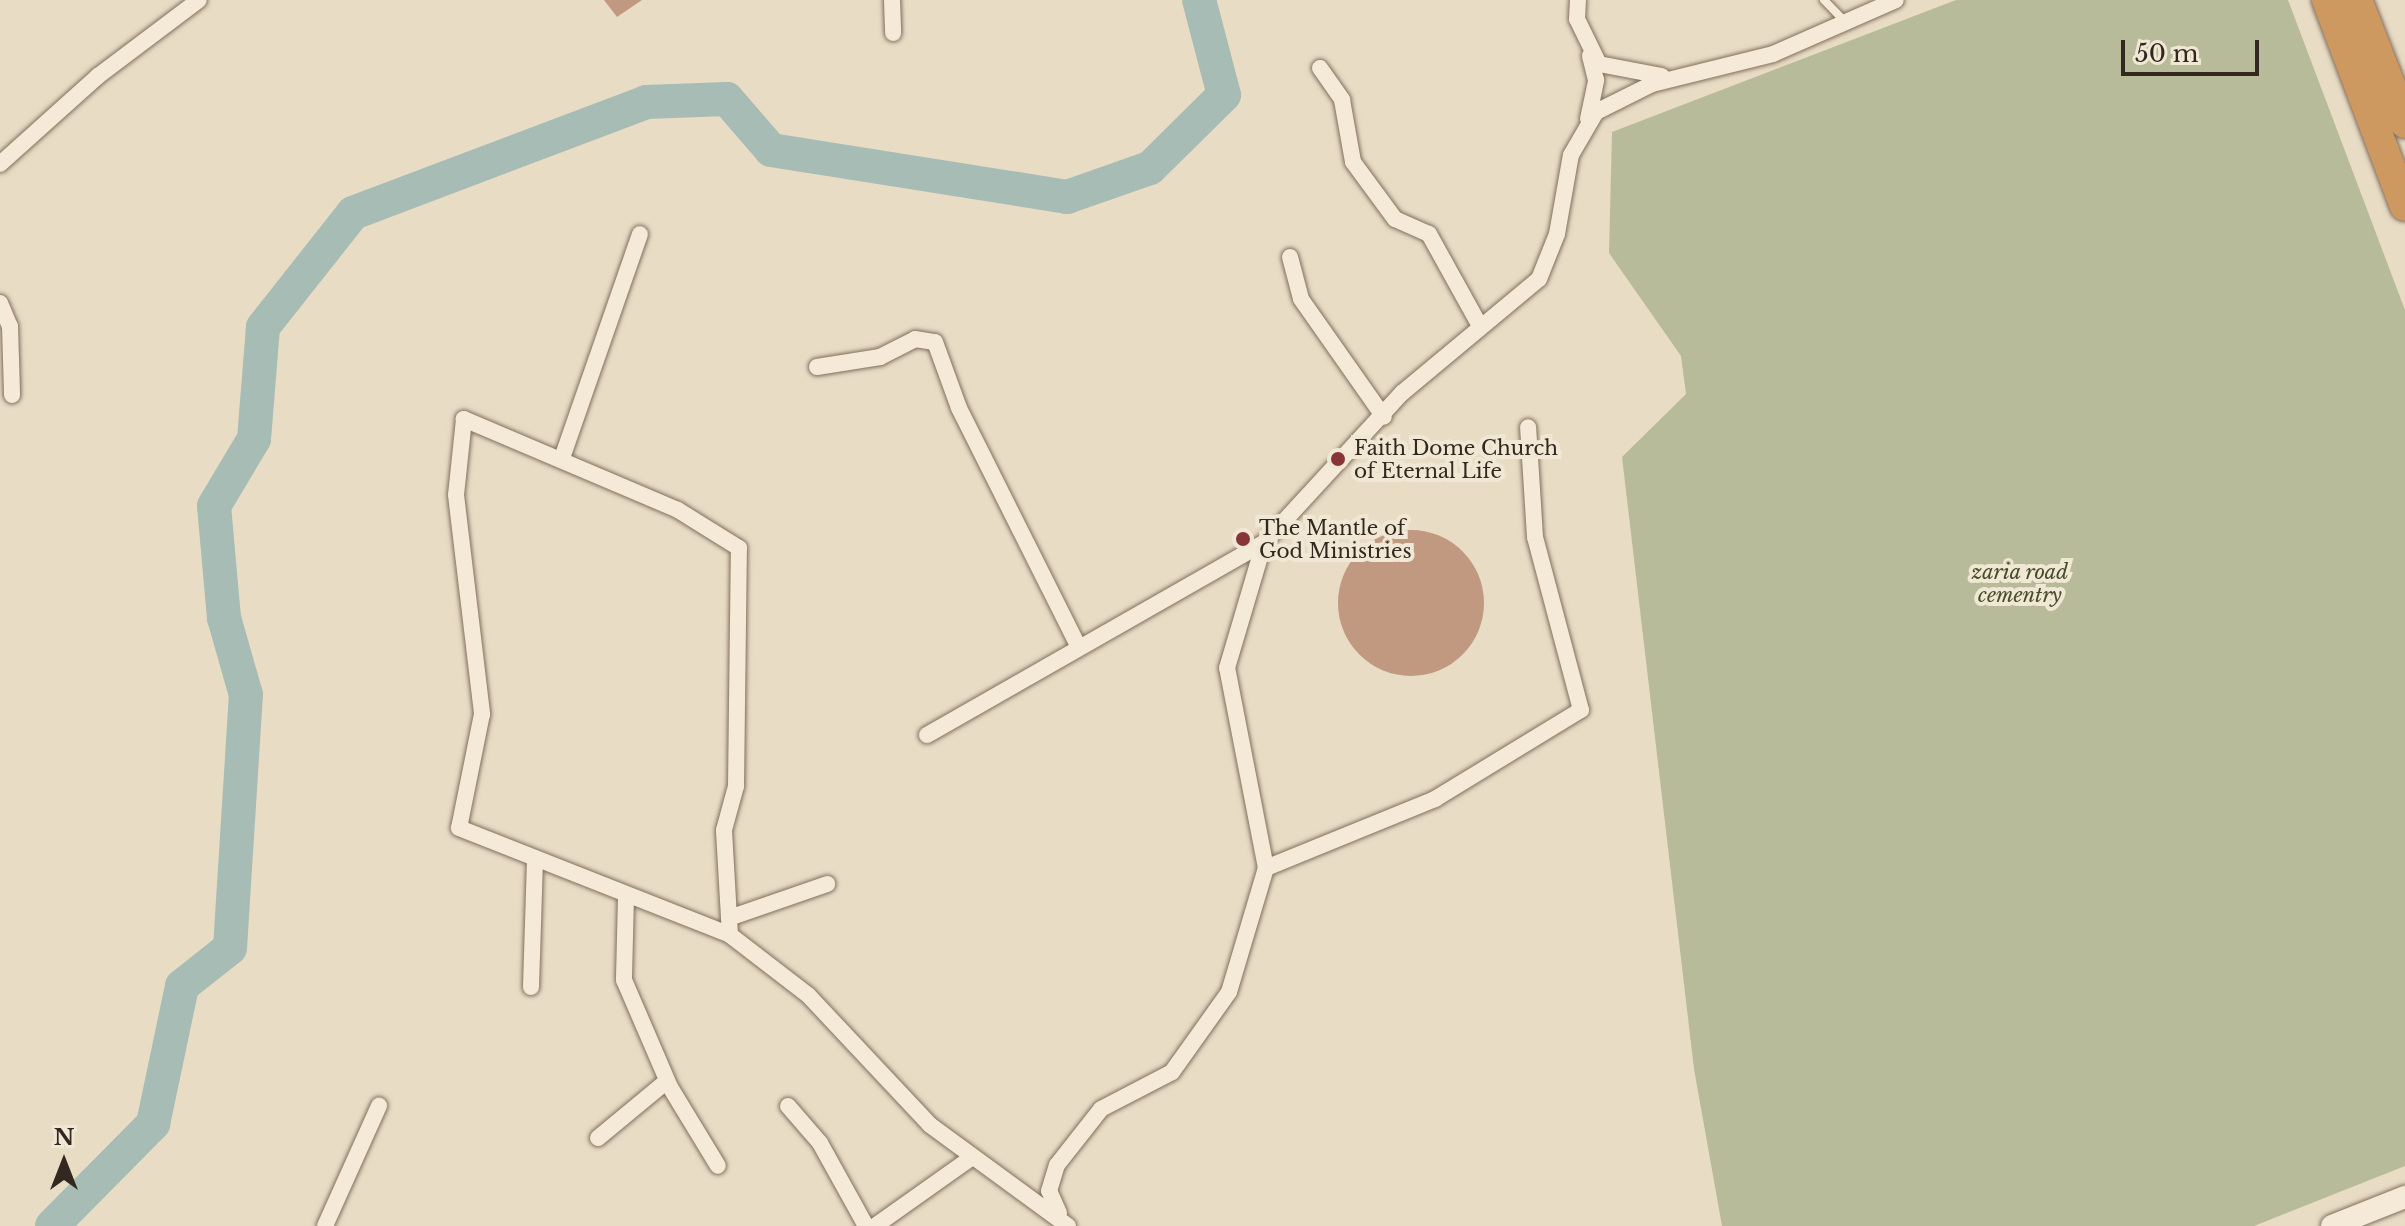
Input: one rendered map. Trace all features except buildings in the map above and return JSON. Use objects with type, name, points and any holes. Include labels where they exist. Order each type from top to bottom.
[{"type":"highway","points":[[2327,0],[2405,206]]},
{"type":"highway","points":[[2357,0],[2405,123]]},
{"type":"street","points":[[0,164],[98,76],[199,0]]},
{"type":"street","points":[[892,0],[893,33]]},
{"type":"street","points":[[927,735],[1264,543],[1384,417],[1548,265],[1596,80],[1577,19],[1567,0]]},
{"type":"street","points":[[1577,19],[1578,0]]},
{"type":"street","points":[[1579,136],[1596,112],[1684,76],[1773,54],[1896,0]]},
{"type":"street","points":[[1587,47],[1609,70],[1684,76]]},
{"type":"street","points":[[1320,68],[1342,100],[1353,162],[1395,219],[1429,234],[1480,326]]},
{"type":"street","points":[[562,458],[640,234]]},
{"type":"street","points":[[1290,257],[1301,299],[1384,417]]},
{"type":"street","points":[[0,303],[10,326],[12,395]]},
{"type":"street","points":[[817,367],[880,357],[915,339],[935,342],[959,408],[1079,648]]},
{"type":"street","points":[[730,927],[724,830],[736,786],[739,548],[705,524],[476,419],[460,426],[456,495],[482,714],[459,828],[626,896],[730,927],[808,995],[971,1158],[1065,1224]]},
{"type":"street","points":[[1266,868],[1435,799],[1581,710],[1580,683],[1535,537],[1528,427]]},
{"type":"street","points":[[1065,1224],[1049,1191],[1057,1165],[1101,1109],[1156,1086],[1205,1034],[1229,992],[1266,868],[1227,668],[1264,543]]},
{"type":"street","points":[[531,987],[535,860]]},
{"type":"street","points":[[730,927],[827,884]]},
{"type":"street","points":[[626,896],[624,980],[667,1081],[718,1166]]},
{"type":"street","points":[[598,1138],[667,1081]]},
{"type":"street","points":[[325,1226],[379,1106]]},
{"type":"street","points":[[788,1106],[820,1143],[866,1226]]},
{"type":"street","points":[[875,1226],[971,1158]]},
{"type":"street","points":[[2332,1226],[2405,1197]]},
{"type":"lane","points":[[1824,0],[1846,23]]},
{"type":"green space","name":"zaria road cementry","points":[[1956,0],[2288,0],[2405,310],[2405,1166],[2254,1226],[1722,1226],[1694,1069],[1622,457],[1686,394],[1681,356],[1609,253],[1612,132]]},
{"type":"waterway","points":[[52,1226],[153,1124],[182,986],[230,948],[246,695],[224,618],[214,506],[254,439],[263,327],[353,213],[646,102],[727,99],[771,150],[1067,197],[1150,168],[1224,95],[1199,0]]},
{"type":"place","name":"Faith Dome Church of Eternal Life","points":[[1338,459]]},
{"type":"place","name":"The Mantle of God Ministries","points":[[1243,539]]}]
